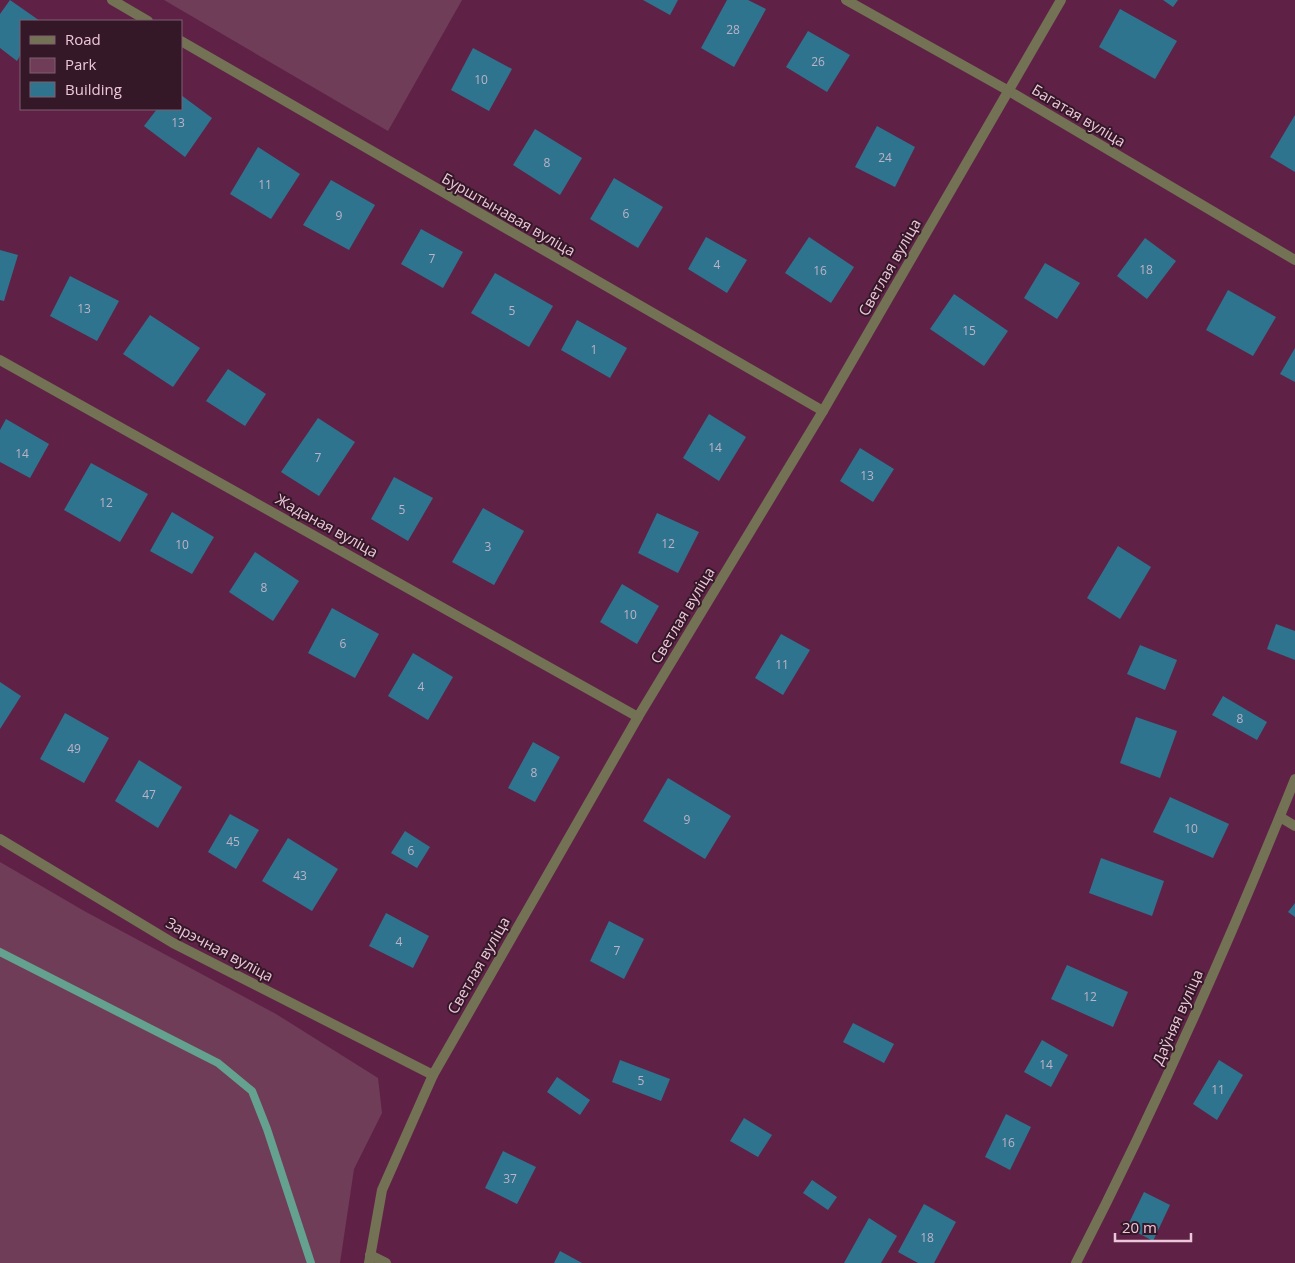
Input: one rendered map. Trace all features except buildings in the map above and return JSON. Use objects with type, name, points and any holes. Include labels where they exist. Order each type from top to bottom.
[{"type":"street","points":[[112,0],[146,20]]},
{"type":"street","name":"Багатая вуліца","points":[[846,0],[1009,91],[1295,260]]},
{"type":"street","name":"Светлая вуліца","points":[[369,1259],[382,1190],[433,1074],[638,717],[823,412],[1061,0]]},
{"type":"street","name":"Бурштынавая вуліца","points":[[182,42],[823,412]]},
{"type":"street","name":"Жаданая вуліца","points":[[0,360],[638,717]]},
{"type":"street","name":"Даўняя вуліца","points":[[1076,1263],[1112,1194],[1207,990],[1295,779]]},
{"type":"street","points":[[1280,817],[1295,826]]},
{"type":"street","name":"Зарэчная вуліца","points":[[0,839],[173,943],[433,1074]]},
{"type":"street","points":[[369,1259],[386,1263]]},
{"type":"green space","points":[[164,0],[462,0],[388,131]]},
{"type":"green space","points":[[0,862],[86,912],[276,1014],[378,1078],[382,1113],[354,1169],[340,1263],[0,1263]]},
{"type":"waterway","points":[[0,952],[218,1063],[252,1091],[267,1129],[311,1263]]}]
